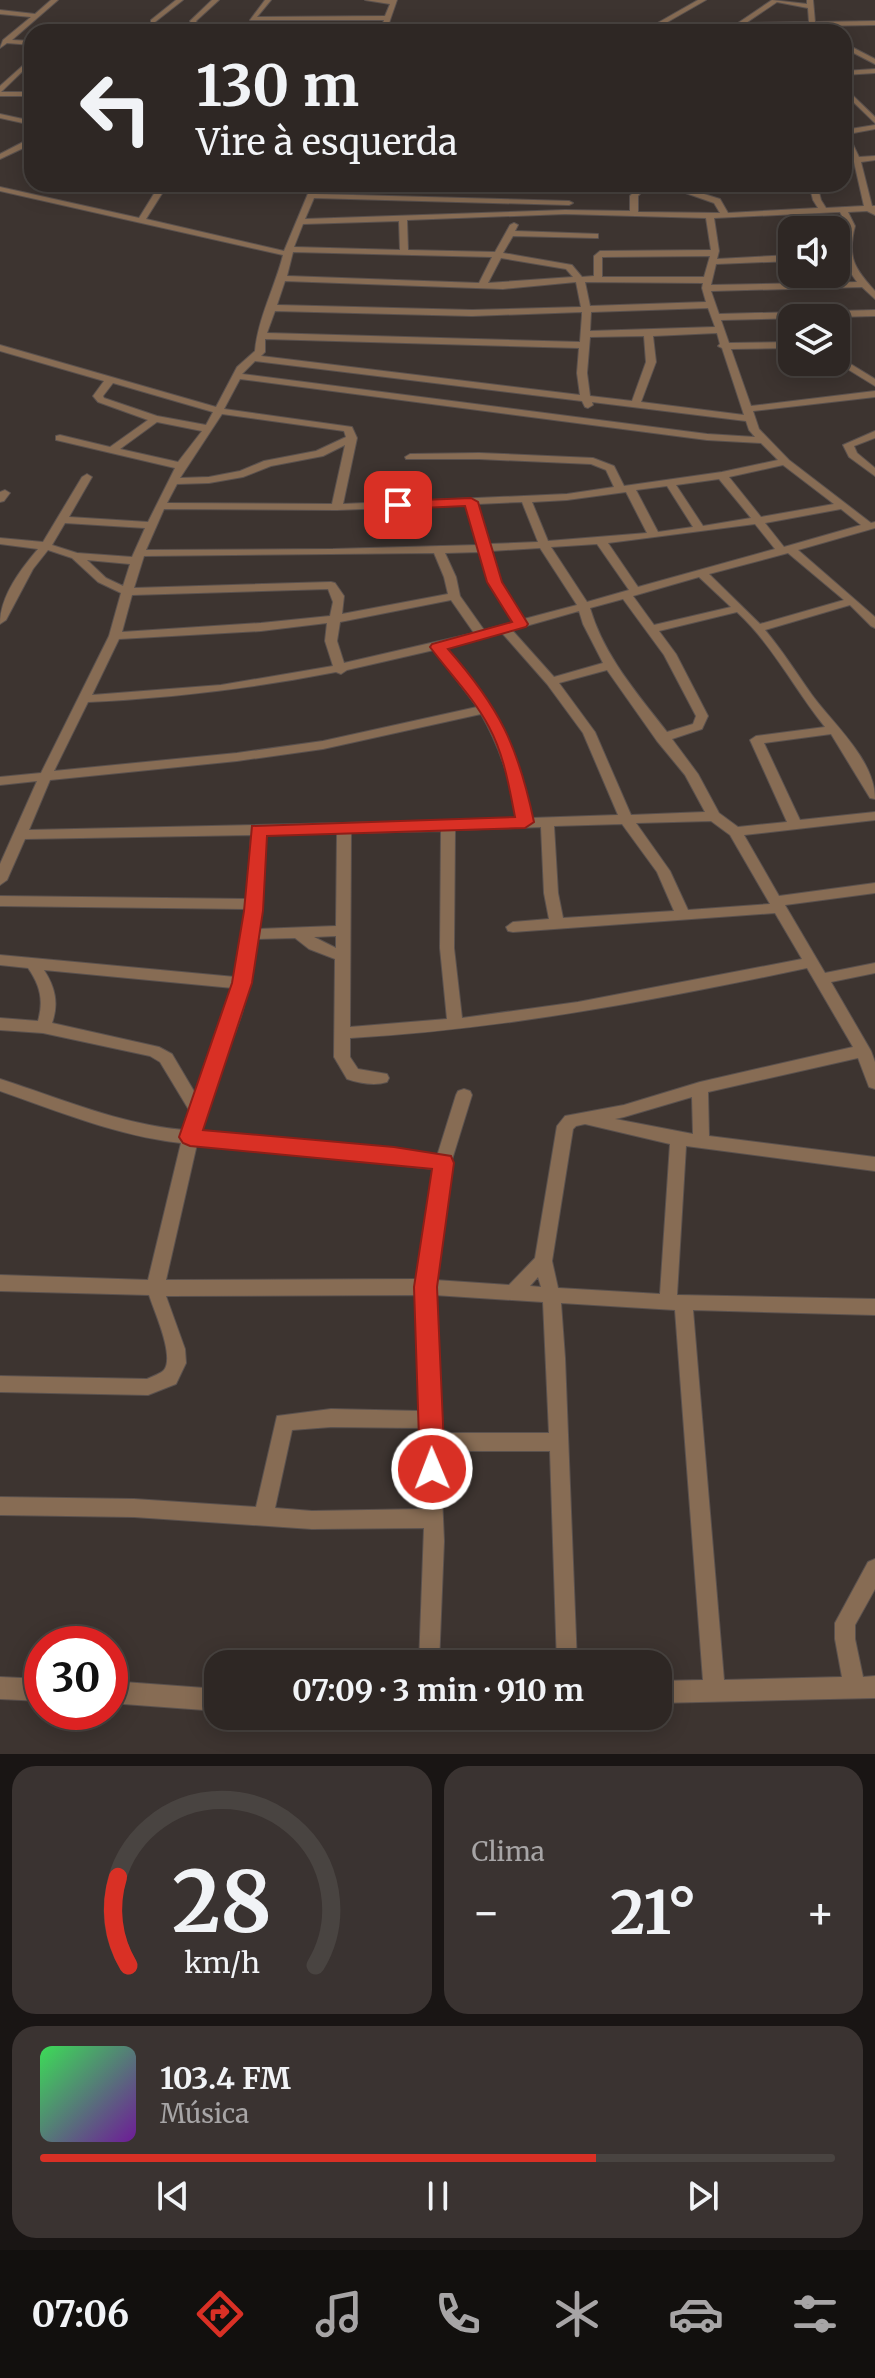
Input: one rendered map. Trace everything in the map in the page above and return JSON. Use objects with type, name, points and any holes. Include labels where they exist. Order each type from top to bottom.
[{"type":"street","points":[[28,24],[55,0]]},
{"type":"street","points":[[153,21],[180,0]]},
{"type":"street","points":[[189,24],[194,15],[216,0]]},
{"type":"street","points":[[268,0],[252,19],[387,18]]},
{"type":"street","points":[[368,0],[393,1],[385,24]]},
{"type":"street","points":[[660,24],[703,0]]},
{"type":"street","points":[[740,24],[776,0],[810,4],[812,24],[860,23],[875,26]]},
{"type":"street","points":[[167,10],[179,13]]},
{"type":"street","points":[[0,12],[38,16]]},
{"type":"street","points":[[3,43],[24,27]]},
{"type":"street","points":[[3,43],[24,43]]},
{"type":"street","points":[[852,49],[875,62]]},
{"type":"street","points":[[0,92],[24,67]]},
{"type":"street","points":[[852,72],[875,71]]},
{"type":"street","points":[[0,92],[24,94]]},
{"type":"street","points":[[852,97],[875,121]]},
{"type":"street","points":[[0,116],[24,121]]},
{"type":"street","points":[[0,124],[12,118]]},
{"type":"street","points":[[852,131],[875,127]]},
{"type":"street","points":[[0,157],[24,145]]},
{"type":"street","points":[[312,196],[710,216],[873,210],[852,150]]},
{"type":"street","points":[[852,161],[875,158]]},
{"type":"street","points":[[0,189],[288,251],[499,255],[558,260],[572,269],[579,279],[586,307],[585,399],[599,422]]},
{"type":"street","points":[[141,221],[159,192]]},
{"type":"street","points":[[0,880],[7,848],[21,835],[46,775],[115,636],[138,557],[160,506],[181,466],[209,429],[237,376],[262,348],[261,336],[282,278],[288,251],[313,192]]},
{"type":"street","points":[[567,208],[576,192]]},
{"type":"street","points":[[634,214],[634,196],[638,192]]},
{"type":"street","points":[[692,192],[717,201],[725,215]]},
{"type":"street","points":[[815,192],[824,211]]},
{"type":"street","points":[[299,222],[403,219],[567,208]]},
{"type":"street","points":[[843,210],[846,216]]},
{"type":"street","points":[[482,285],[511,233],[513,213]]},
{"type":"street","points":[[710,216],[713,258],[706,284],[711,305],[718,317],[723,346],[748,413],[762,440],[785,462],[872,526]]},
{"type":"street","points":[[403,219],[404,253]]},
{"type":"street","points":[[511,233],[569,241],[595,236]]},
{"type":"street","points":[[598,279],[600,254],[778,258]]},
{"type":"street","points":[[850,263],[875,296]]},
{"type":"street","points":[[282,278],[518,286],[579,279],[706,284],[864,284]]},
{"type":"street","points":[[450,312],[463,285]]},
{"type":"street","points":[[271,308],[450,312],[711,305]]},
{"type":"street","points":[[718,317],[875,313]]},
{"type":"street","points":[[261,336],[585,340],[719,330]]},
{"type":"street","points":[[635,405],[651,362],[648,333]]},
{"type":"street","points":[[279,338],[325,367]]},
{"type":"street","points":[[723,346],[778,345]]},
{"type":"street","points":[[0,348],[219,411],[348,429],[352,438],[337,507]]},
{"type":"street","points":[[254,358],[635,405],[748,413],[875,394]]},
{"type":"street","points":[[850,367],[875,383]]},
{"type":"street","points":[[237,376],[707,437],[762,440]]},
{"type":"street","points":[[111,379],[99,399],[155,419],[209,429]]},
{"type":"street","points":[[112,450],[155,419]]},
{"type":"street","points":[[875,434],[848,445],[853,455],[875,473]]},
{"type":"street","points":[[60,438],[181,466]]},
{"type":"street","points":[[173,481],[234,476],[268,463],[319,454],[352,438]]},
{"type":"street","points":[[410,457],[463,455],[593,461],[610,468],[654,535]]},
{"type":"street","points":[[160,506],[337,507],[526,499],[625,490],[785,462]]},
{"type":"street","points":[[722,475],[756,521],[875,624]]},
{"type":"street","points":[[0,620],[28,568],[87,477]]},
{"type":"street","points":[[670,483],[700,529]]},
{"type":"street","points":[[526,499],[543,543],[584,607],[610,665],[691,774],[714,816],[735,832],[863,1051],[875,1082]]},
{"type":"street","points":[[471,502],[495,582],[521,624]]},
{"type":"street","points":[[0,541],[45,546],[76,556],[438,549],[654,535],[842,506]]},
{"type":"street","points":[[61,520],[152,525]]},
{"type":"street","points":[[83,699],[196,693],[341,670],[505,629],[872,526]]},
{"type":"street","points":[[600,540],[670,654],[702,716],[692,729],[662,738]]},
{"type":"street","points":[[438,549],[454,596],[481,635]]},
{"type":"street","points":[[76,556],[102,580],[128,592],[214,591],[327,584],[334,587],[340,602],[331,638],[341,670]]},
{"type":"street","points":[[701,573],[758,628],[810,701],[835,730],[875,795]]},
{"type":"street","points":[[115,636],[336,619],[454,596]]},
{"type":"street","points":[[758,628],[852,601]]},
{"type":"street","points":[[653,629],[739,608]]},
{"type":"street","points":[[505,629],[551,681],[589,732],[626,819],[663,871],[683,915]]},
{"type":"street","points":[[438,647],[497,727],[514,769],[525,822]]},
{"type":"street","points":[[551,681],[610,665]]},
{"type":"street","points":[[0,781],[323,745],[486,709]]},
{"type":"street","points":[[795,824],[756,740],[835,730]]},
{"type":"street","points":[[21,835],[448,826],[714,816]]},
{"type":"street","points":[[735,832],[875,816]]},
{"type":"street","points":[[547,821],[551,893],[557,924]]},
{"type":"street","points":[[448,826],[447,948],[455,1024]]},
{"type":"street","points":[[344,828],[342,1057],[348,1070],[361,1078],[381,1078]]},
{"type":"street","points":[[0,1384],[148,1387],[169,1378],[175,1371],[176,1349],[155,1288],[197,1110],[234,1014],[242,983],[254,904],[258,830]]},
{"type":"street","points":[[513,927],[778,905],[875,888]]},
{"type":"street","points":[[0,901],[254,904]]},
{"type":"street","points":[[249,934],[343,931]]},
{"type":"street","points":[[300,934],[314,945],[342,956]]},
{"type":"street","points":[[0,960],[242,983]]},
{"type":"street","points":[[341,1033],[455,1024],[663,993],[813,962]]},
{"type":"street","points":[[32,963],[42,976],[50,1001],[43,1027]]},
{"type":"street","points":[[821,979],[875,968]]},
{"type":"street","points":[[0,1024],[43,1027],[154,1051],[166,1058],[197,1110]]},
{"type":"street","points":[[566,1650],[551,1293],[543,1261],[565,1126],[571,1120],[624,1111],[700,1088],[863,1051]]},
{"type":"street","points":[[0,1085],[148,1133],[394,1155],[443,1163]]},
{"type":"street","points":[[700,1088],[701,1142]]},
{"type":"street","points":[[429,1650],[434,1518],[425,1287],[443,1163],[464,1095]]},
{"type":"street","points":[[584,1118],[678,1139],[875,1164]]},
{"type":"street","points":[[678,1139],[675,1302],[714,1691]]},
{"type":"street","points":[[514,1291],[543,1261]]},
{"type":"street","points":[[0,1283],[155,1288],[425,1287],[675,1302],[875,1307]]},
{"type":"street","points":[[264,1515],[284,1422],[331,1418],[431,1420]]},
{"type":"street","points":[[432,1442],[557,1442]]},
{"type":"street","points":[[0,1506],[134,1508],[312,1520],[434,1518]]},
{"type":"street","points":[[672,1692],[865,1687],[845,1639],[845,1623],[875,1569]]},
{"type":"street","points":[[0,1688],[24,1689]]},
{"type":"street","points":[[128,1693],[204,1699]]},
{"type":"route","points":[[398,505],[471,502],[495,582],[521,624],[438,647],[462,675],[497,727],[514,769],[525,822],[258,830],[253,911],[242,983],[190,1137],[394,1155],[443,1163],[425,1287],[432,1469]]}]
